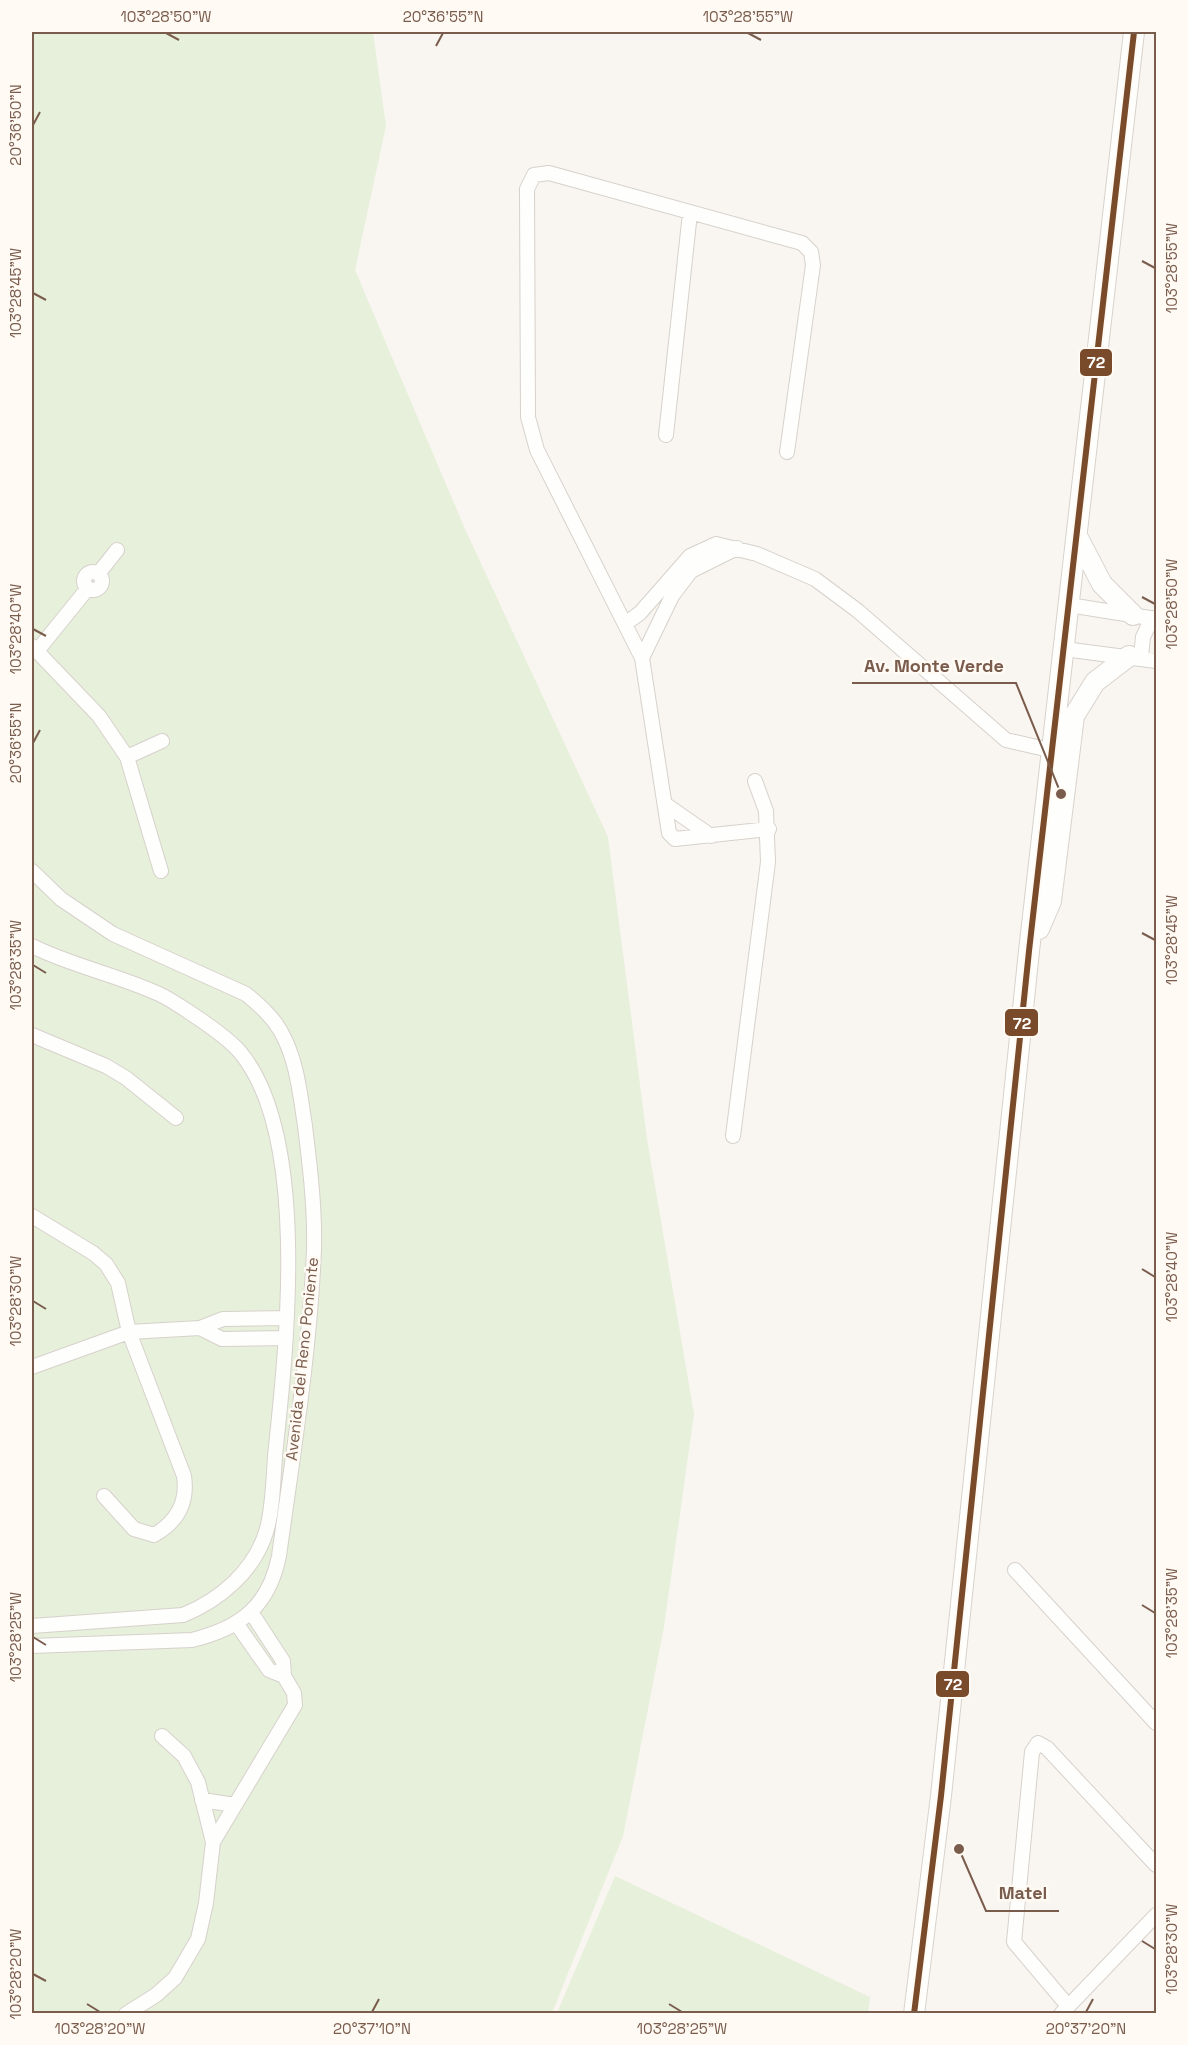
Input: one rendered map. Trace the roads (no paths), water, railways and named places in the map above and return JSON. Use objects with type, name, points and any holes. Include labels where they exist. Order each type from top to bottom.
[{"type":"street","points":[[914,2013],[941,1796],[1029,951],[1054,751],[1134,32]]},
{"type":"street","points":[[769,829],[675,839],[669,833],[642,658],[537,450],[528,417],[527,189],[534,175],[549,173],[802,243],[811,252],[813,265],[787,452]]},
{"type":"street","points":[[666,435],[690,213]]},
{"type":"street","points":[[1078,538],[1102,584],[1116,601],[1147,618]]},
{"type":"street","points":[[625,624],[640,613],[690,556],[716,544],[737,548],[783,563],[815,579],[858,611],[1006,740],[1054,751]]},
{"type":"street","points":[[642,658],[672,596],[691,571],[737,548]]},
{"type":"street","points":[[117,550],[98,573],[91,572],[86,576],[84,582],[88,588],[34,648],[99,716],[127,757],[161,871]]},
{"type":"street","points":[[1069,605],[1147,618]]},
{"type":"street","points":[[1029,951],[1051,901],[1074,716],[1080,701],[1095,682],[1135,657],[1147,618]]},
{"type":"street","points":[[1064,649],[1156,661]]},
{"type":"street","points":[[127,757],[162,741]]},
{"type":"street","points":[[733,1136],[766,890],[769,829],[766,811],[755,781]]},
{"type":"street","points":[[665,804],[711,836]]},
{"type":"street","name":"Avenida del Reno Poniente","points":[[32,871],[61,899],[113,934],[246,994],[264,1009],[288,1045],[299,1081],[314,1204],[314,1248],[308,1341],[277,1567],[264,1599],[236,1623],[211,1635],[192,1640],[32,1646]]},
{"type":"street","name":"Avenida del Reno Poniente","points":[[32,946],[178,1004],[229,1040],[255,1073],[265,1092],[276,1129],[285,1201],[287,1318],[267,1531],[253,1560],[240,1577],[204,1607],[183,1615],[32,1626]]},
{"type":"street","points":[[32,1035],[105,1066],[126,1078],[176,1118]]},
{"type":"street","points":[[32,1216],[93,1253],[106,1264],[118,1283],[129,1332],[184,1476],[185,1495],[177,1516],[154,1535],[134,1529],[104,1496]]},
{"type":"street","points":[[32,1366],[129,1332],[200,1328],[223,1319],[287,1318]]},
{"type":"street","points":[[200,1328],[209,1335],[222,1339],[286,1338]]},
{"type":"street","points":[[1015,1570],[1156,1723]]},
{"type":"street","points":[[126,2013],[164,1989],[175,1978],[192,1953],[204,1920],[213,1842],[294,1709],[294,1693],[284,1676],[284,1661],[251,1612]]},
{"type":"street","points":[[236,1623],[269,1670],[284,1676]]},
{"type":"street","points":[[162,1737],[184,1756],[192,1768],[213,1842]]},
{"type":"street","points":[[1156,1864],[1047,1748],[1038,1743],[1032,1752],[1014,1942],[1065,2010],[1156,1915]]},
{"type":"street","points":[[202,1800],[235,1805]]},
{"type":"place","name":"Av. Monte Verde","points":[[1061,794]]},
{"type":"place","name":"Matel","points":[[959,1849]]}]
